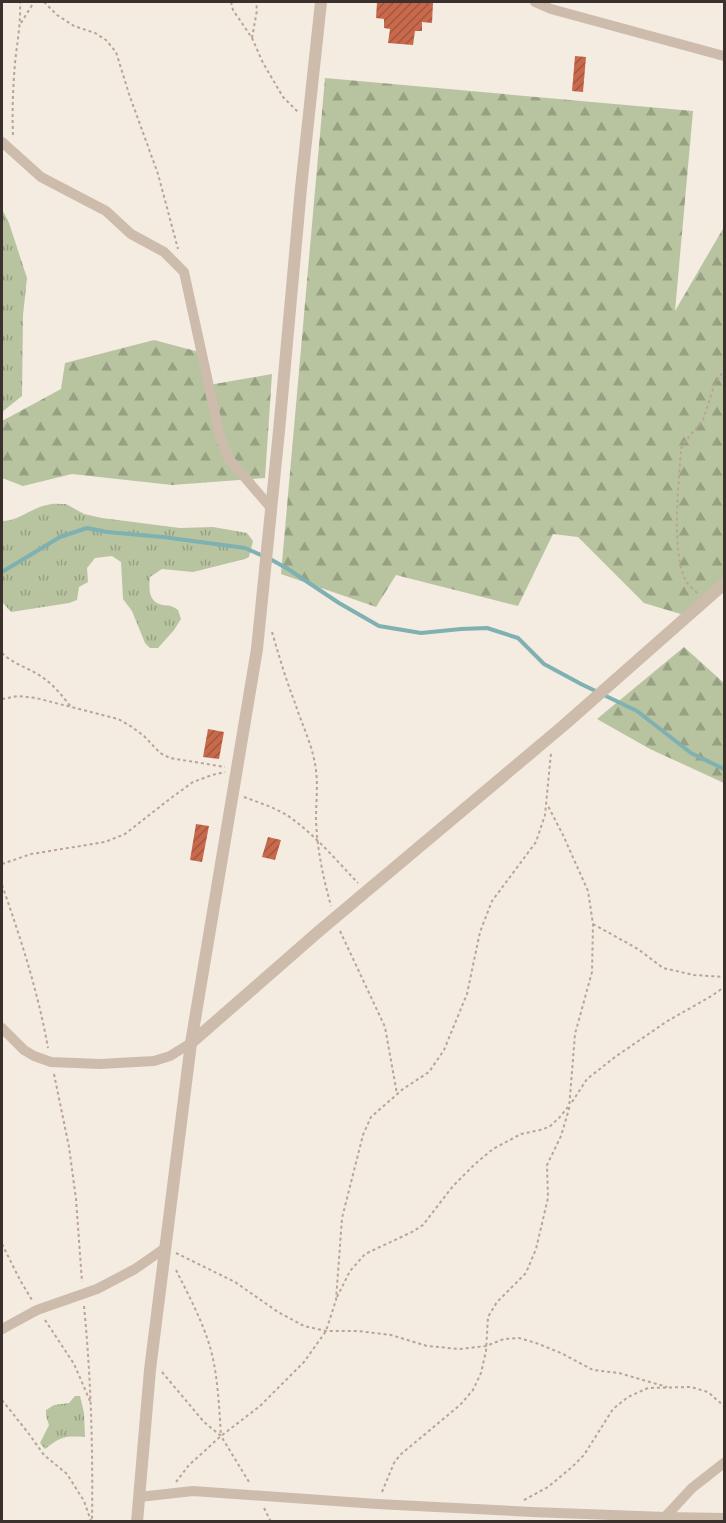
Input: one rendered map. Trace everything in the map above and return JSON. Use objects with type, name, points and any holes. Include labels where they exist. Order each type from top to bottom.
[{"type":"street","points":[[137,1521],[152,1360],[191,1043],[256,650],[321,2]]},
{"type":"street","points":[[535,2],[561,12],[724,56]]},
{"type":"street","points":[[2,142],[41,177],[106,211],[131,234],[165,252],[184,272],[220,437],[229,459],[271,508]]},
{"type":"street","points":[[2,1028],[24,1050],[51,1062],[100,1064],[154,1060],[170,1056],[191,1043],[334,918],[553,734],[724,584]]},
{"type":"street","points":[[2,1329],[37,1310],[97,1289],[135,1269],[165,1248]]},
{"type":"street","points":[[665,1517],[692,1488],[724,1463]]},
{"type":"street","points":[[139,1497],[193,1491],[506,1511],[724,1518]]},
{"type":"path","points":[[14,153],[12,110],[21,2]]},
{"type":"path","points":[[20,25],[34,2]]},
{"type":"path","points":[[44,2],[57,15],[74,26],[95,33],[106,40],[116,52],[158,174],[178,250]]},
{"type":"path","points":[[231,2],[233,10],[252,38],[263,63],[284,97],[308,123]]},
{"type":"path","points":[[252,38],[257,10],[256,2]]},
{"type":"path","points":[[704,602],[685,580],[680,560],[677,530],[681,449],[703,420],[714,386],[724,370]]},
{"type":"path","points":[[271,627],[279,657],[314,757],[318,776],[316,818],[318,850],[334,918],[385,1027],[397,1094]]},
{"type":"path","points":[[2,653],[9,660],[49,682],[72,708]]},
{"type":"path","points":[[2,699],[18,696],[36,698],[117,719],[144,736],[160,753],[170,758],[236,770]]},
{"type":"path","points":[[336,1300],[342,1218],[363,1135],[372,1117],[397,1094],[429,1072],[444,1050],[467,994],[480,932],[492,901],[536,842],[547,804],[553,734]]},
{"type":"path","points":[[2,864],[31,854],[105,842],[125,834],[193,782],[236,770]]},
{"type":"path","points":[[232,793],[291,818],[318,841],[366,891]]},
{"type":"path","points":[[377,1504],[394,1463],[400,1455],[460,1405],[473,1390],[481,1373],[488,1317],[497,1302],[526,1273],[536,1249],[548,1198],[547,1165],[561,1136],[570,1104],[574,1034],[592,972],[593,924],[588,891],[547,804]]},
{"type":"path","points":[[2,885],[41,1009],[69,1147],[76,1199],[90,1364],[93,1474],[91,1521]]},
{"type":"path","points":[[593,924],[638,949],[663,968],[694,975],[724,977]]},
{"type":"path","points":[[166,1493],[189,1465],[220,1436],[261,1406],[304,1362],[326,1331],[336,1300],[350,1271],[365,1254],[423,1225],[453,1186],[493,1149],[521,1134],[549,1127],[559,1118],[587,1079],[666,1022],[724,987]]},
{"type":"path","points":[[2,1244],[37,1310],[74,1364],[91,1404]]},
{"type":"path","points":[[165,1248],[235,1282],[278,1312],[304,1326],[326,1331],[358,1331],[391,1335],[427,1346],[460,1349],[486,1346],[504,1339],[519,1338],[561,1353],[593,1370],[619,1373],[667,1387]]},
{"type":"path","points":[[165,1248],[210,1347],[218,1395],[220,1436]]},
{"type":"path","points":[[152,1360],[204,1422],[220,1436],[271,1521]]},
{"type":"path","points":[[506,1511],[548,1487],[572,1467],[584,1455],[613,1409],[628,1397],[648,1388],[691,1387],[708,1392],[724,1406]]},
{"type":"path","points":[[2,1400],[44,1455],[67,1474],[84,1501],[91,1521]]},
{"type":"green space","points":[[325,78],[693,111],[675,311],[724,227],[724,581],[687,616],[644,603],[578,537],[553,534],[518,606],[396,575],[376,607],[281,574]]},
{"type":"green space","points":[[2,209],[9,223],[27,278],[23,315],[22,396],[2,412]]},
{"type":"green space","points":[[154,340],[203,353],[209,385],[272,374],[265,478],[172,485],[72,474],[23,486],[2,478],[2,421],[61,389],[65,363]]},
{"type":"green space","points":[[49,504],[66,504],[84,514],[102,518],[180,528],[213,527],[247,533],[253,541],[249,557],[245,559],[193,572],[162,569],[150,577],[150,592],[155,602],[178,610],[181,619],[158,648],[150,648],[145,643],[132,611],[123,599],[121,562],[112,556],[95,558],[87,568],[88,582],[79,587],[77,600],[11,612],[2,602],[2,521],[14,519]]},
{"type":"green space","points":[[684,647],[724,683],[724,783],[650,749],[597,719]]},
{"type":"green space","points":[[75,1396],[80,1396],[84,1413],[85,1437],[63,1438],[45,1449],[40,1443],[49,1425],[46,1410],[54,1405],[69,1403]]},
{"type":"building","points":[[377,2],[433,3],[432,23],[422,22],[422,31],[415,31],[413,45],[388,43],[390,29],[384,28],[384,19],[376,18]]},
{"type":"building","points":[[575,56],[586,57],[583,92],[572,91]]},
{"type":"building","points":[[208,729],[224,732],[219,759],[203,757]]},
{"type":"building","points":[[196,824],[209,826],[202,862],[190,860]]},
{"type":"building","points":[[268,837],[281,840],[275,860],[262,857]]},
{"type":"waterway","points":[[2,572],[60,537],[87,528],[245,548],[263,556]]},
{"type":"waterway","points":[[270,559],[379,626],[421,633],[487,628],[518,638],[544,664],[637,711],[691,753],[724,769]]}]
